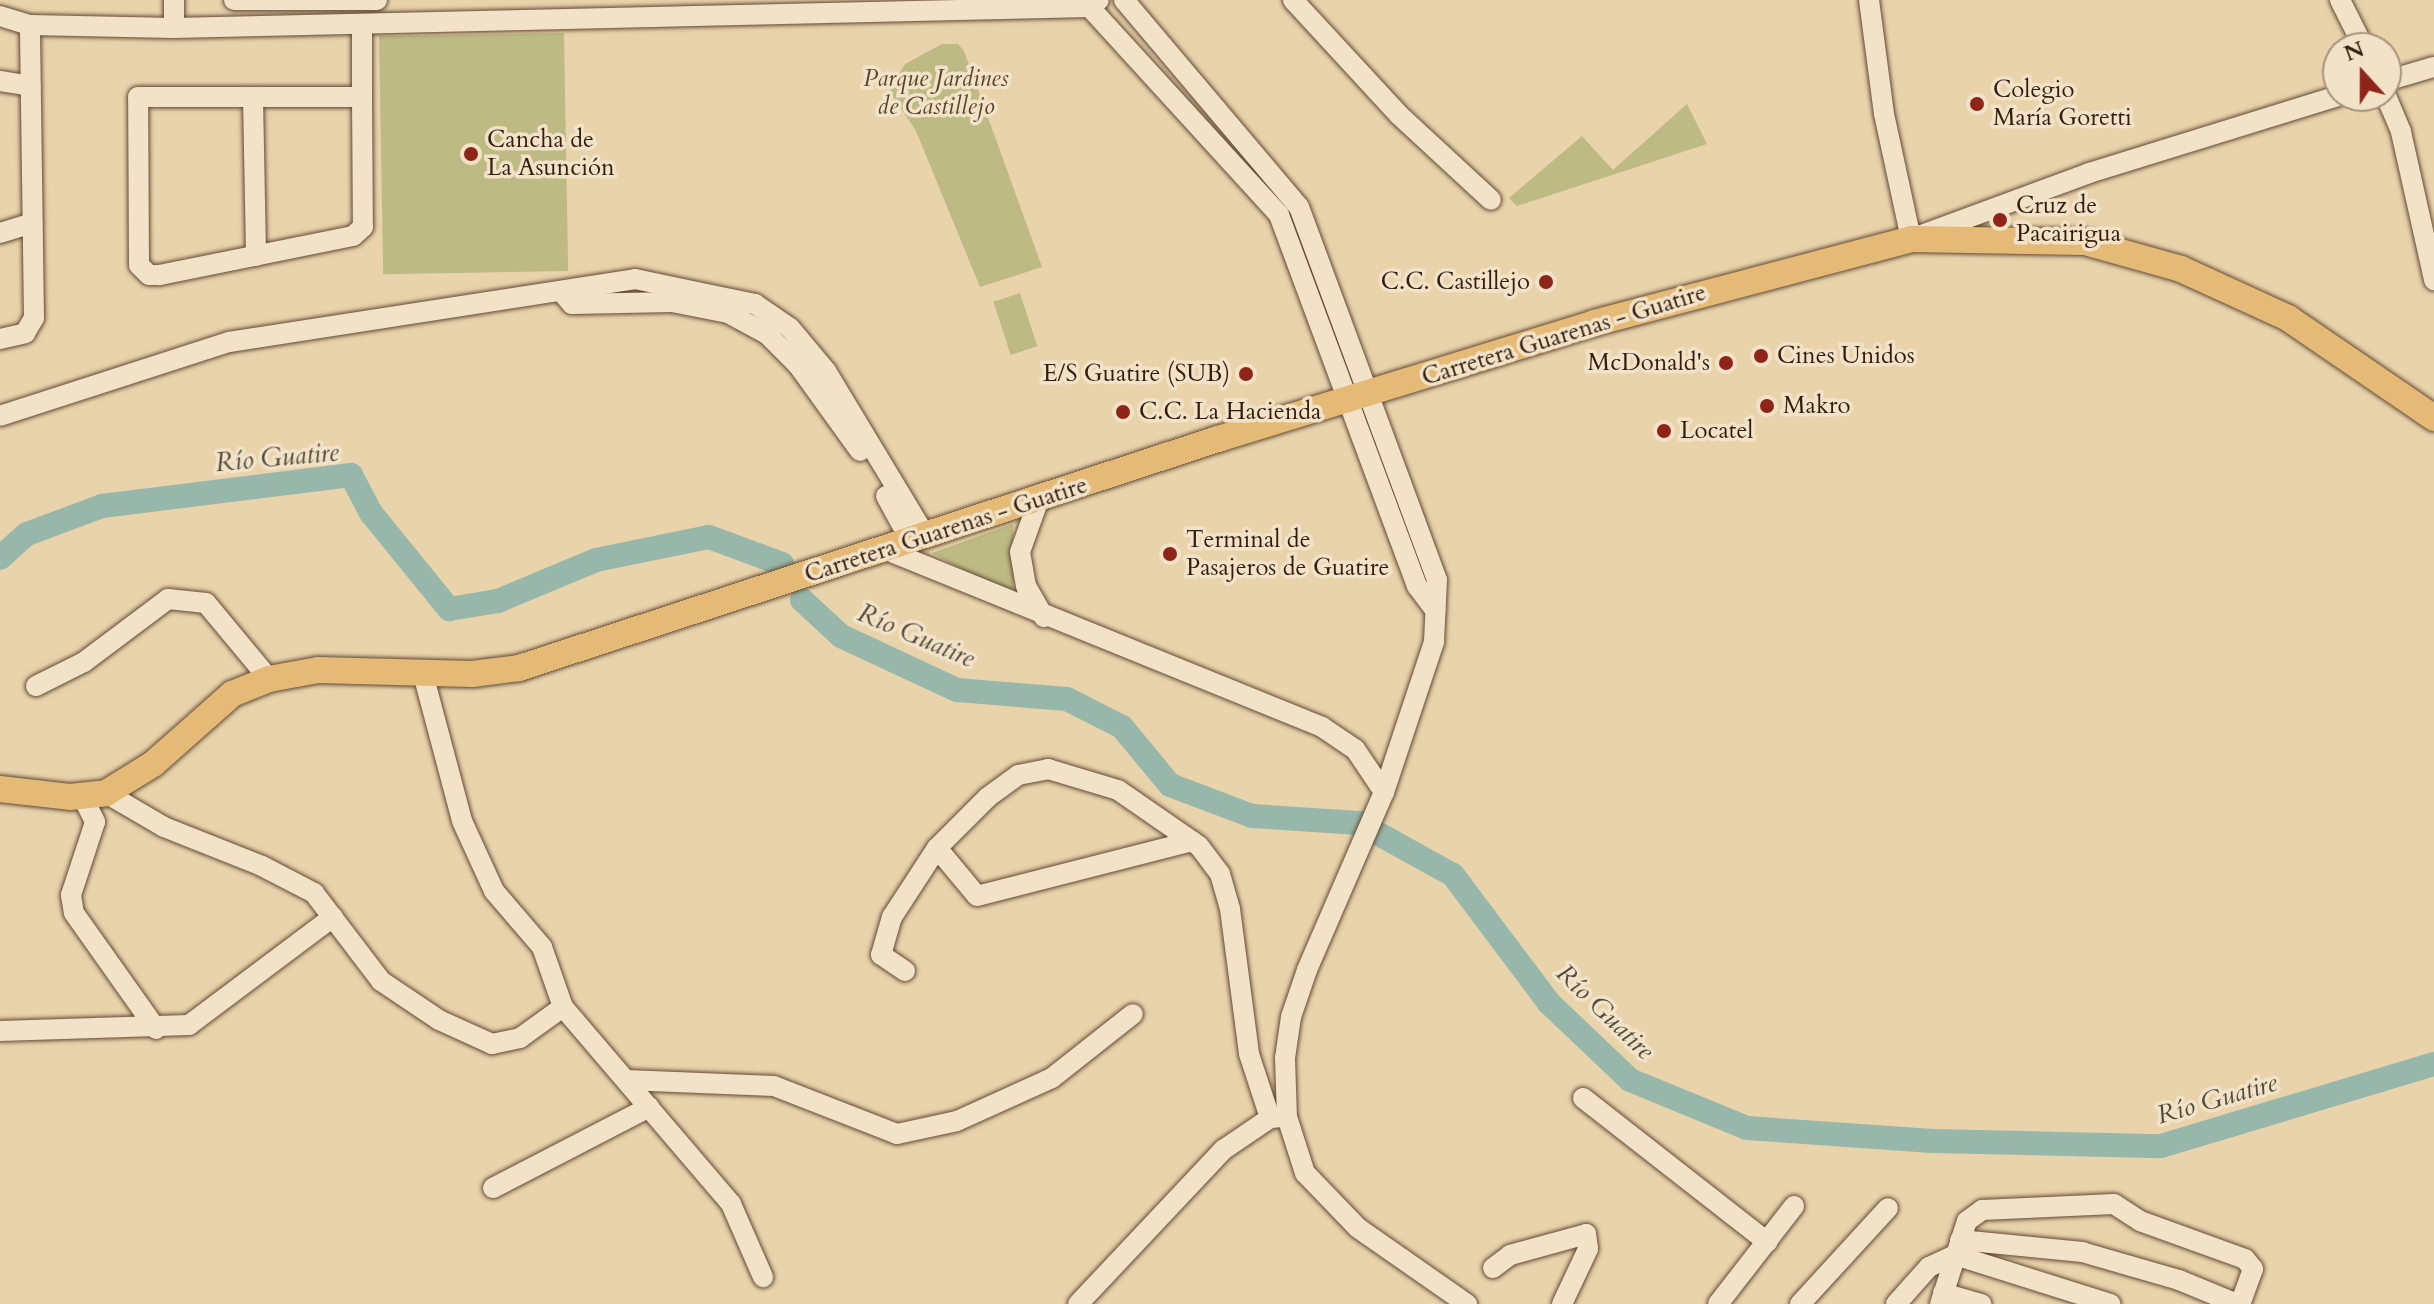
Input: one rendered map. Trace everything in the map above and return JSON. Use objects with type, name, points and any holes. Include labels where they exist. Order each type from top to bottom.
[{"type":"main road","name":"Carretera Guarenas - Guatire","points":[[94,795],[153,764],[232,694],[269,679],[318,670],[423,674],[519,668],[1594,323],[1911,239],[2085,242],[2181,269],[2288,318],[2434,418]]},
{"type":"main road","points":[[0,789],[94,795]]},
{"type":"street","points":[[174,0],[174,28]]},
{"type":"street","points":[[234,0],[377,0]]},
{"type":"street","points":[[1124,0],[1299,207],[1359,397]]},
{"type":"street","points":[[1293,0],[1399,115],[1491,200]]},
{"type":"street","points":[[1869,0],[1884,114],[1911,239],[2089,173],[2322,101]]},
{"type":"street","points":[[2340,0],[2356,32]]},
{"type":"street","points":[[325,1],[327,24]]},
{"type":"street","points":[[0,16],[30,25],[174,28],[362,24],[556,9],[1091,2],[1279,215],[1437,580],[1434,642],[1384,792],[1291,1017],[1278,1118]]},
{"type":"street","points":[[362,24],[363,227],[353,236],[159,275],[149,275],[139,265],[138,97],[362,97]]},
{"type":"street","points":[[0,339],[25,333],[34,318],[30,25]]},
{"type":"street","points":[[2402,76],[2434,67]]},
{"type":"street","points":[[0,81],[31,86]]},
{"type":"street","points":[[253,97],[256,256]]},
{"type":"street","points":[[2393,112],[2401,132],[2434,280]]},
{"type":"street","points":[[0,233],[32,223]]},
{"type":"street","points":[[0,416],[229,342],[635,279],[755,304],[790,328],[826,371],[918,538]]},
{"type":"street","points":[[1039,499],[1022,534],[1020,552],[1026,586],[1044,617]]},
{"type":"street","points":[[875,552],[1322,727],[1355,749],[1384,792]]},
{"type":"street","points":[[36,686],[84,662],[168,599],[206,603],[269,679]]},
{"type":"street","points":[[423,674],[462,821],[494,891],[542,947],[563,1007],[731,1204],[763,1277]]},
{"type":"street","points":[[905,971],[890,965],[882,946],[909,886],[937,848],[1009,781],[1048,769],[1118,790],[1192,841],[1212,859],[1226,889],[1249,1054],[1305,1173],[1358,1228],[1467,1304]]},
{"type":"street","points":[[156,1029],[74,913],[71,895],[95,822],[94,795],[262,866],[314,893],[381,981],[439,1020],[492,1044],[520,1038],[563,1007]]},
{"type":"street","points":[[937,848],[977,896],[1192,841]]},
{"type":"street","points":[[0,1031],[156,1029],[189,1025],[333,917]]},
{"type":"street","points":[[626,1080],[774,1086],[897,1134],[957,1121],[1052,1078],[1133,1014]]},
{"type":"street","points":[[1583,1098],[1767,1242]]},
{"type":"street","points":[[493,1188],[649,1107]]},
{"type":"street","points":[[1078,1304],[1223,1150],[1278,1118]]},
{"type":"street","points":[[1896,1304],[1929,1267],[1957,1247],[2082,1252],[2179,1280],[2238,1304],[2253,1269],[2245,1259],[2140,1221],[2114,1204],[1993,1206],[1967,1221],[1957,1247],[1941,1298],[1981,1304]]},
{"type":"street","points":[[1718,1304],[1794,1206]]},
{"type":"street","points":[[1800,1304],[1888,1208]]},
{"type":"street","points":[[1493,1268],[1523,1250],[1586,1234],[1588,1249],[1562,1304]]},
{"type":"street","points":[[1957,1247],[2110,1304]]},
{"type":"green space","name":"Cancha de La Asunción","points":[[564,33],[568,271],[383,274],[379,36]]},
{"type":"green space","name":"Parque Jardines de Castillejo","points":[[942,44],[958,44],[964,51],[1042,267],[980,287],[916,131],[889,90],[905,64]]},
{"type":"green space","points":[[1687,104],[1707,144],[1517,206],[1509,198],[1582,136],[1613,170]]},
{"type":"green space","points":[[1020,293],[1037,346],[1011,355],[993,302]]},
{"type":"green space","points":[[1013,524],[1013,596],[932,553]]},
{"type":"waterway","name":"Río Guatire","points":[[0,558],[27,534],[102,506],[351,475],[371,513],[449,609],[498,601],[596,560],[709,537],[782,564]]},
{"type":"waterway","name":"Río Guatire","points":[[802,600],[841,636],[957,690],[1067,699],[1122,727],[1170,785],[1252,816],[1359,823],[1453,875],[1549,1003],[1630,1080],[1747,1128],[1933,1141],[2161,1146],[2434,1064]]},
{"type":"place","name":"Colegio María Goretti","points":[[1977,104]]},
{"type":"place","name":"Cancha de La Asunción","points":[[471,154]]},
{"type":"place","name":"Cruz de Pacairigua","points":[[2000,220]]},
{"type":"place","name":"C.C. Castillejo","points":[[1546,282]]},
{"type":"place","name":"Cines Unidos","points":[[1761,356]]},
{"type":"place","name":"McDonald's","points":[[1726,363]]},
{"type":"place","name":"E/S Guatire (SUB)","points":[[1246,374]]},
{"type":"place","name":"Makro","points":[[1767,406]]},
{"type":"place","name":"C.C. La Hacienda","points":[[1123,412]]},
{"type":"place","name":"Locatel","points":[[1664,431]]},
{"type":"place","name":"Terminal de Pasajeros de Guatire","points":[[1170,554]]}]
